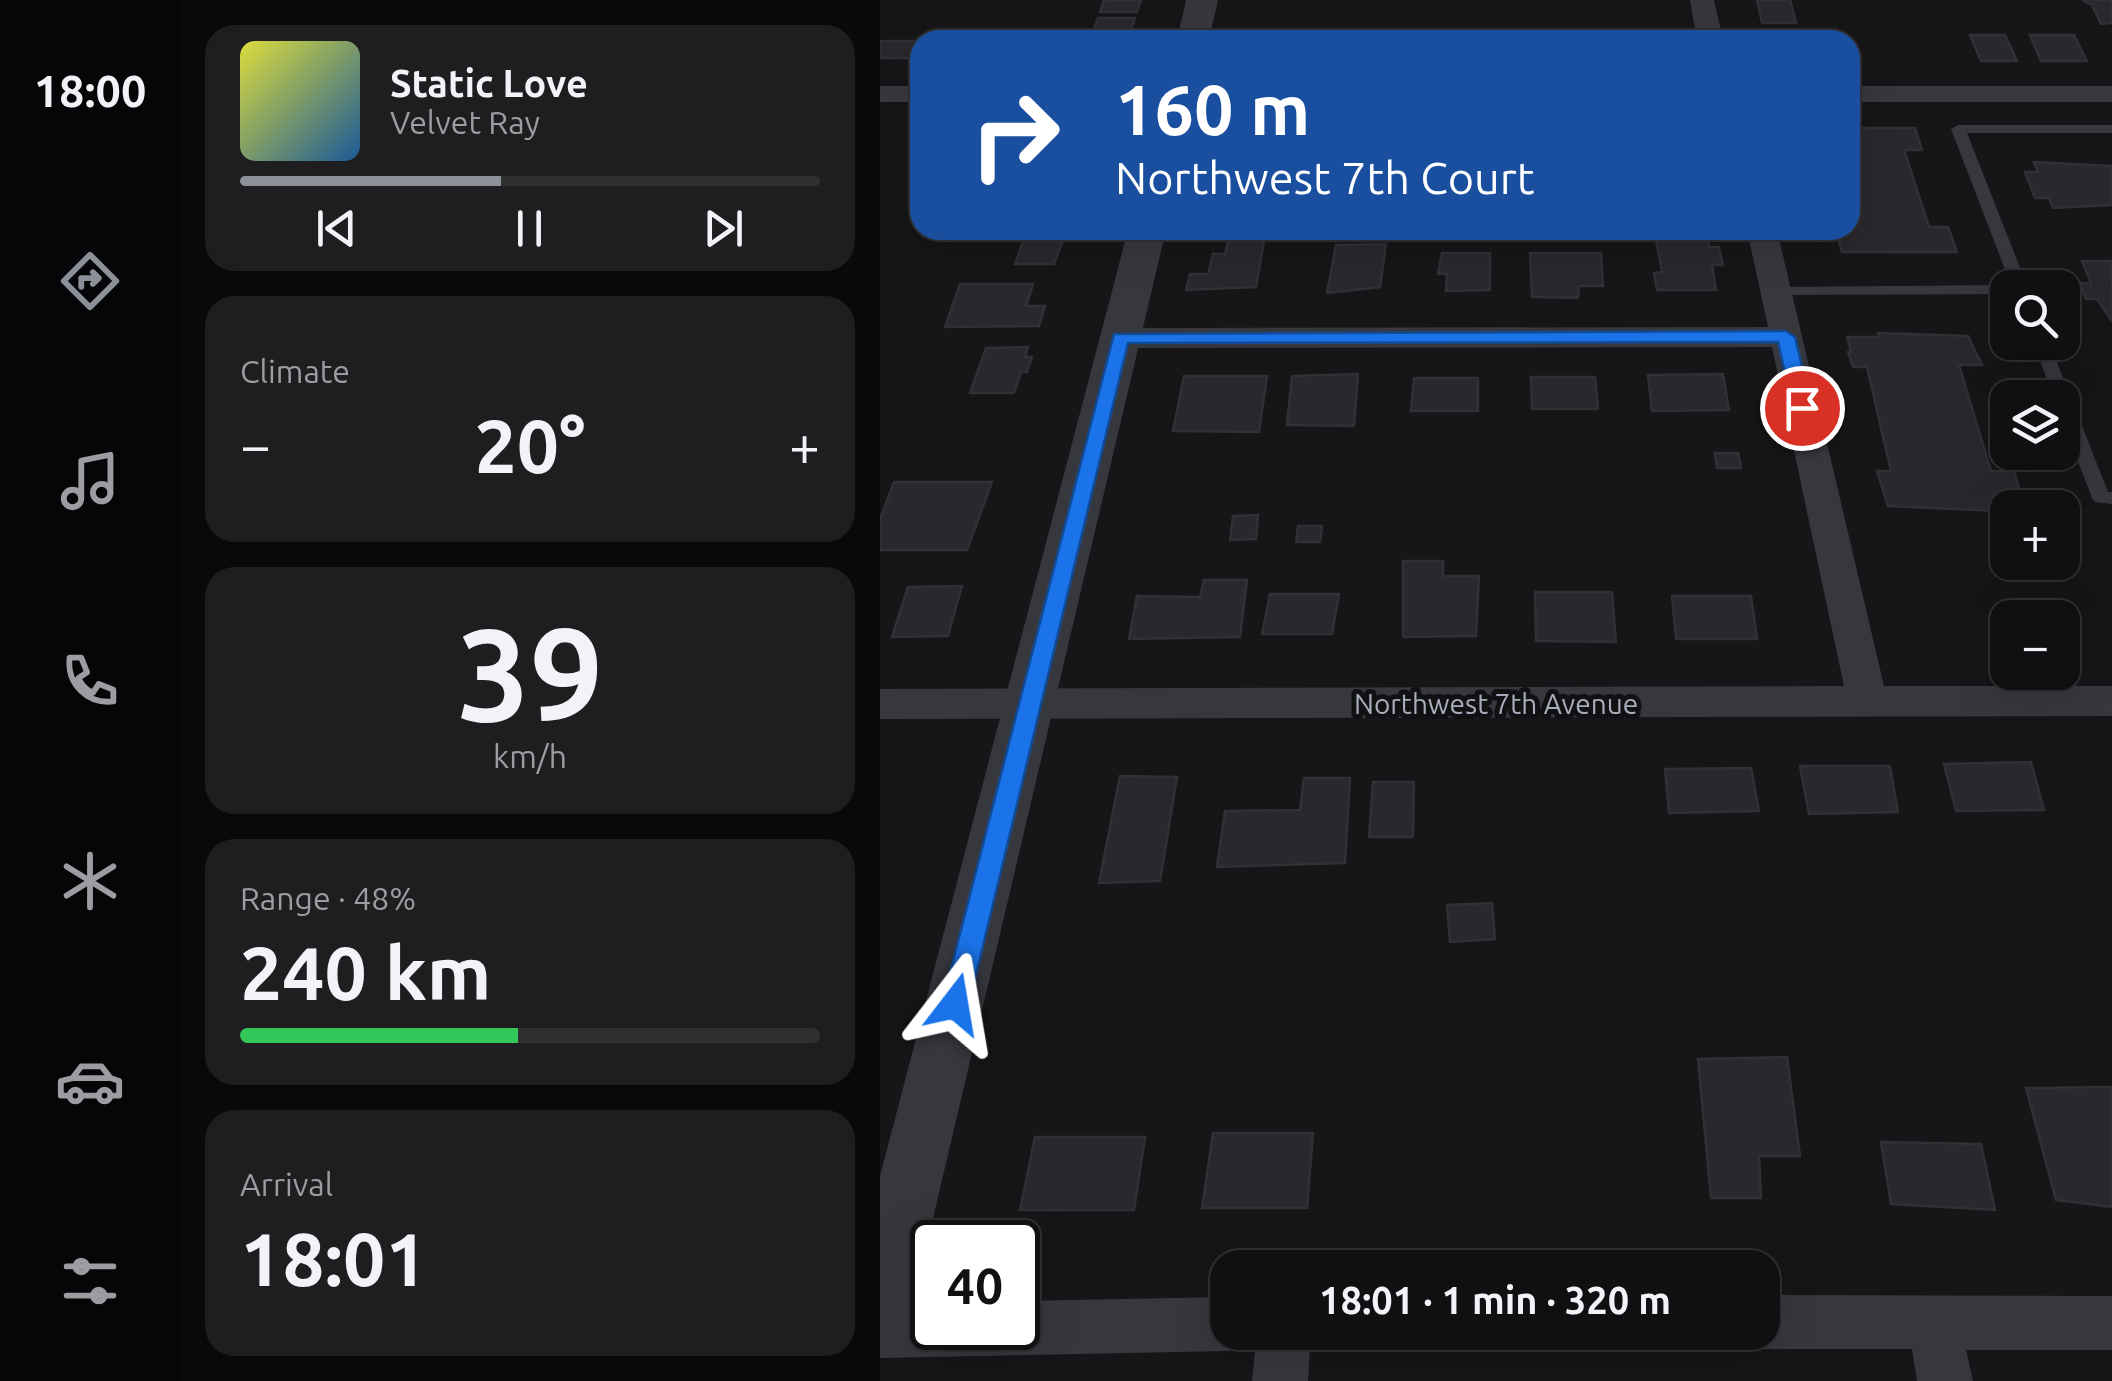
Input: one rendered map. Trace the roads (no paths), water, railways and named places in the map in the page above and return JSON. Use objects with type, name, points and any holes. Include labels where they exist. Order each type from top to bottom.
[{"type":"street","points":[[1195,30],[1202,0]]},
{"type":"street","points":[[1702,0],[1708,30]]},
{"type":"street","points":[[880,94],[910,94]]},
{"type":"street","points":[[1860,94],[2112,94]]},
{"type":"street","points":[[880,1303],[1144,240]]},
{"type":"street","points":[[1764,240],[1868,702]]},
{"type":"street","points":[[1120,338],[1786,337]]},
{"type":"street","name":"Northwest 7th Avenue","points":[[880,704],[2112,701]]},
{"type":"street","points":[[1780,1322],[2112,1323]]},
{"type":"street","points":[[1934,1322],[1945,1381]]},
{"type":"street","points":[[880,1331],[1210,1324]]},
{"type":"street","points":[[1280,1381],[1283,1350]]},
{"type":"lane","points":[[2013,270],[1958,129],[2112,129]]},
{"type":"lane","points":[[1776,292],[1990,289]]},
{"type":"lane","points":[[2048,360],[2102,498],[2112,498]]}]
